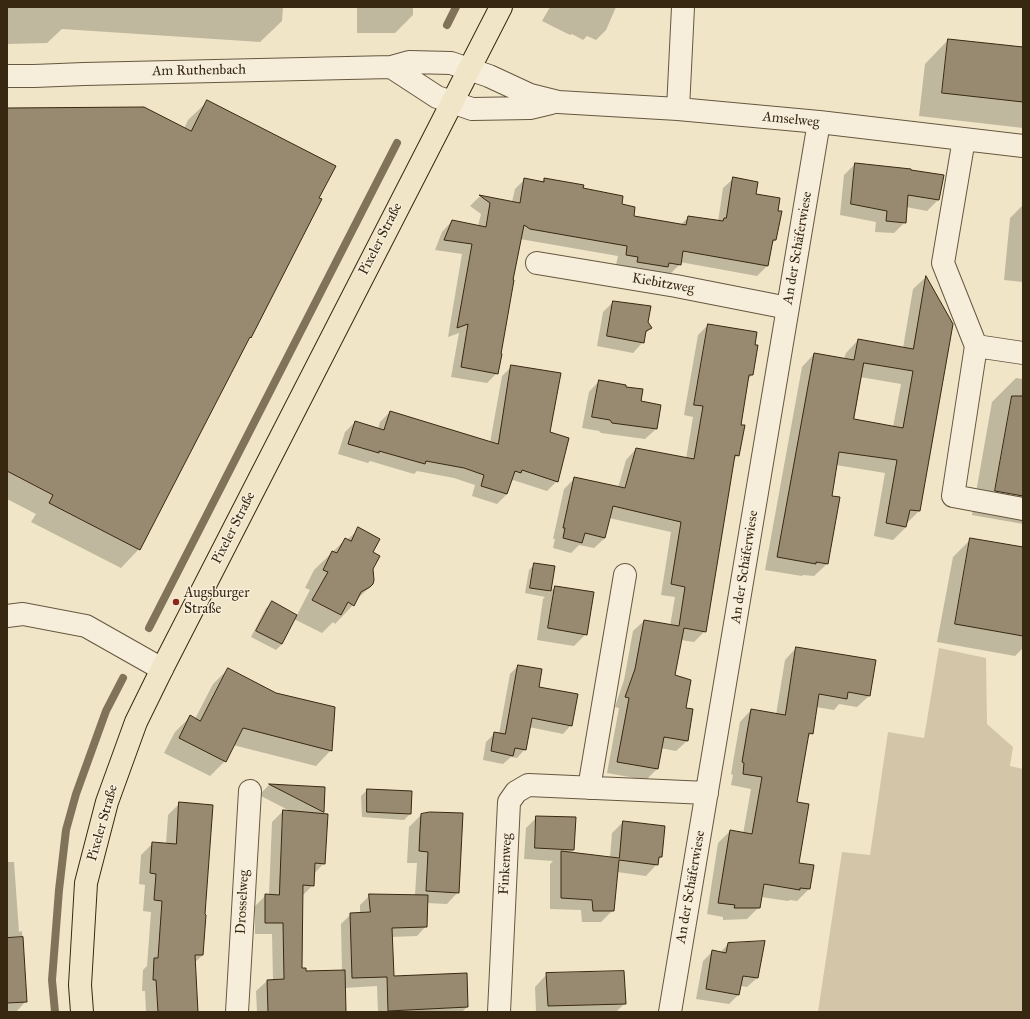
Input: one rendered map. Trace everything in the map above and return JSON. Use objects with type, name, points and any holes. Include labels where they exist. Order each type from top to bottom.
[{"type":"main road","name":"Pixeler Straße","points":[[82,1012],[80,985],[86,883],[107,802],[136,722],[451,102],[501,7]]},
{"type":"street","points":[[678,109],[683,7]]},
{"type":"street","name":"Am Ruthenbach","points":[[7,76],[391,67],[410,62],[451,64],[469,69]]},
{"type":"street","points":[[391,67],[438,97],[451,102]]},
{"type":"street","name":"Amselweg","points":[[469,69],[489,76],[530,95],[558,102],[678,109],[819,122],[1023,146]]},
{"type":"street","name":"Amselweg","points":[[451,102],[472,109],[530,108],[558,102]]},
{"type":"street","name":"An der Schäferwiese","points":[[670,1012],[819,122]]},
{"type":"street","points":[[964,139],[942,264],[976,346],[953,496],[1023,509]]},
{"type":"street","name":"Kiebitzweg","points":[[537,263],[676,286],[788,308]]},
{"type":"street","points":[[976,346],[1023,353]]},
{"type":"street","points":[[589,788],[625,575]]},
{"type":"street","points":[[7,616],[22,614],[86,626],[162,669]]},
{"type":"street","name":"Finkenweg","points":[[499,1012],[509,802],[516,792],[528,786],[707,794]]},
{"type":"street","name":"Drosselweg","points":[[237,1012],[250,791]]},
{"type":"shaded area","points":[[939,648],[986,658],[987,724],[1013,747],[1010,766],[1023,769],[1023,1012],[818,1012],[842,852],[870,855],[888,732],[924,738]]},
{"type":"building","points":[[948,39],[1023,47],[1023,102],[942,93]]},
{"type":"building","points":[[207,100],[336,166],[319,198],[322,199],[140,550],[49,503],[53,495],[7,471],[7,108],[144,107],[191,131]]},
{"type":"building","points":[[855,163],[911,169],[944,175],[939,200],[908,195],[906,223],[886,221],[887,211],[851,204]]},
{"type":"building","points":[[733,177],[758,182],[756,194],[780,198],[778,211],[782,211],[776,240],[773,240],[768,266],[683,251],[681,265],[669,263],[668,267],[637,262],[638,257],[626,255],[627,246],[530,229],[524,225],[513,280],[498,374],[461,367],[468,324],[457,328],[472,244],[444,240],[452,220],[486,227],[490,203],[479,195],[520,203],[524,178],[544,182],[544,178],[584,185],[583,188],[623,196],[622,204],[635,207],[634,216],[686,225],[688,216],[723,221],[724,218],[726,218]]},
{"type":"building","points":[[926,276],[953,324],[920,511],[910,510],[906,527],[886,523],[897,460],[839,452],[832,496],[840,497],[828,564],[816,562],[816,564],[777,557],[814,353],[854,360],[858,339],[913,349]],"holes":[[[864,363],[913,371],[903,428],[854,419]]]},
{"type":"building","points":[[613,301],[651,306],[648,322],[652,328],[646,331],[644,343],[607,336]]},
{"type":"building","points":[[708,324],[757,332],[755,345],[758,345],[753,375],[749,375],[741,425],[745,425],[739,456],[735,455],[706,632],[684,628],[675,675],[691,680],[686,708],[693,709],[688,741],[664,737],[658,769],[617,762],[629,698],[625,697],[635,669],[644,620],[679,626],[685,587],[671,584],[681,522],[613,506],[605,538],[585,533],[582,543],[563,538],[565,528],[563,528],[574,477],[625,488],[636,448],[694,459],[703,406],[694,405]]},
{"type":"building","points":[[511,365],[561,373],[550,432],[569,438],[558,482],[522,470],[521,473],[515,471],[507,494],[481,486],[484,475],[464,468],[426,461],[425,464],[348,444],[355,421],[384,430],[390,411],[498,444]]},
{"type":"building","points":[[599,380],[626,385],[626,387],[643,389],[641,401],[661,405],[657,429],[612,423],[610,420],[592,417]]},
{"type":"building","points":[[1012,396],[1023,396],[1023,496],[995,491]]},
{"type":"building","points":[[358,527],[380,539],[373,552],[380,556],[373,569],[373,584],[361,592],[354,606],[348,602],[341,615],[312,600],[328,572],[323,570],[332,551],[337,553],[345,538],[351,541]]},
{"type":"building","points":[[970,538],[1023,547],[1023,636],[955,624]]},
{"type":"building","points":[[534,563],[555,566],[551,591],[530,588]]},
{"type":"building","points":[[555,586],[594,592],[587,635],[548,628]]},
{"type":"building","points":[[272,601],[297,615],[282,644],[256,631]]},
{"type":"building","points":[[796,647],[876,660],[870,696],[848,692],[847,699],[819,694],[813,734],[809,733],[797,802],[809,804],[799,863],[814,865],[810,889],[800,888],[800,890],[764,884],[760,908],[734,908],[735,905],[718,903],[730,830],[752,834],[762,777],[743,774],[744,763],[742,762],[751,709],[785,715]]},
{"type":"building","points":[[518,665],[542,669],[539,687],[578,694],[572,726],[532,718],[526,750],[515,748],[513,756],[491,751],[494,732],[505,734]]},
{"type":"building","points":[[228,668],[276,693],[335,707],[332,751],[243,728],[226,762],[179,738],[190,715],[200,721]]},
{"type":"building","points":[[269,784],[325,787],[324,812]]},
{"type":"building","points":[[367,789],[412,791],[411,814],[367,812]]},
{"type":"building","points":[[179,802],[213,805],[203,955],[195,955],[198,1012],[158,1012],[156,980],[153,980],[154,958],[158,958],[162,901],[154,900],[156,874],[150,873],[152,842],[176,844]]},
{"type":"building","points":[[283,810],[328,814],[325,864],[315,863],[314,886],[303,885],[302,968],[306,968],[306,971],[345,970],[346,1012],[268,1012],[267,980],[284,979],[283,923],[265,923],[265,894],[279,895]]},
{"type":"building","points":[[430,812],[463,813],[459,893],[426,891],[428,852],[419,851],[420,830],[421,814]]},
{"type":"building","points":[[536,816],[576,817],[574,850],[535,848]]},
{"type":"building","points":[[623,821],[665,826],[662,857],[659,857],[658,865],[619,860],[614,911],[593,911],[592,900],[561,898],[561,851],[619,858]]},
{"type":"building","points":[[369,894],[428,895],[427,927],[392,928],[394,976],[467,973],[468,1007],[388,1011],[387,977],[352,978],[350,913],[370,912]]},
{"type":"building","points":[[23,937],[27,1002],[7,1003],[7,938]]},
{"type":"building","points":[[765,941],[758,978],[743,976],[739,995],[706,989],[712,950],[726,953],[728,943]]},
{"type":"building","points":[[624,971],[626,1004],[548,1006],[546,973]]},
{"type":"waterway","points":[[447,25],[456,7]]},
{"type":"waterway","points":[[149,628],[397,143]]},
{"type":"waterway","points":[[55,1012],[52,980],[59,890],[66,830],[76,794],[106,711],[123,678]]},
{"type":"place","name":"Augsburger Straße","points":[[176,602]]}]
